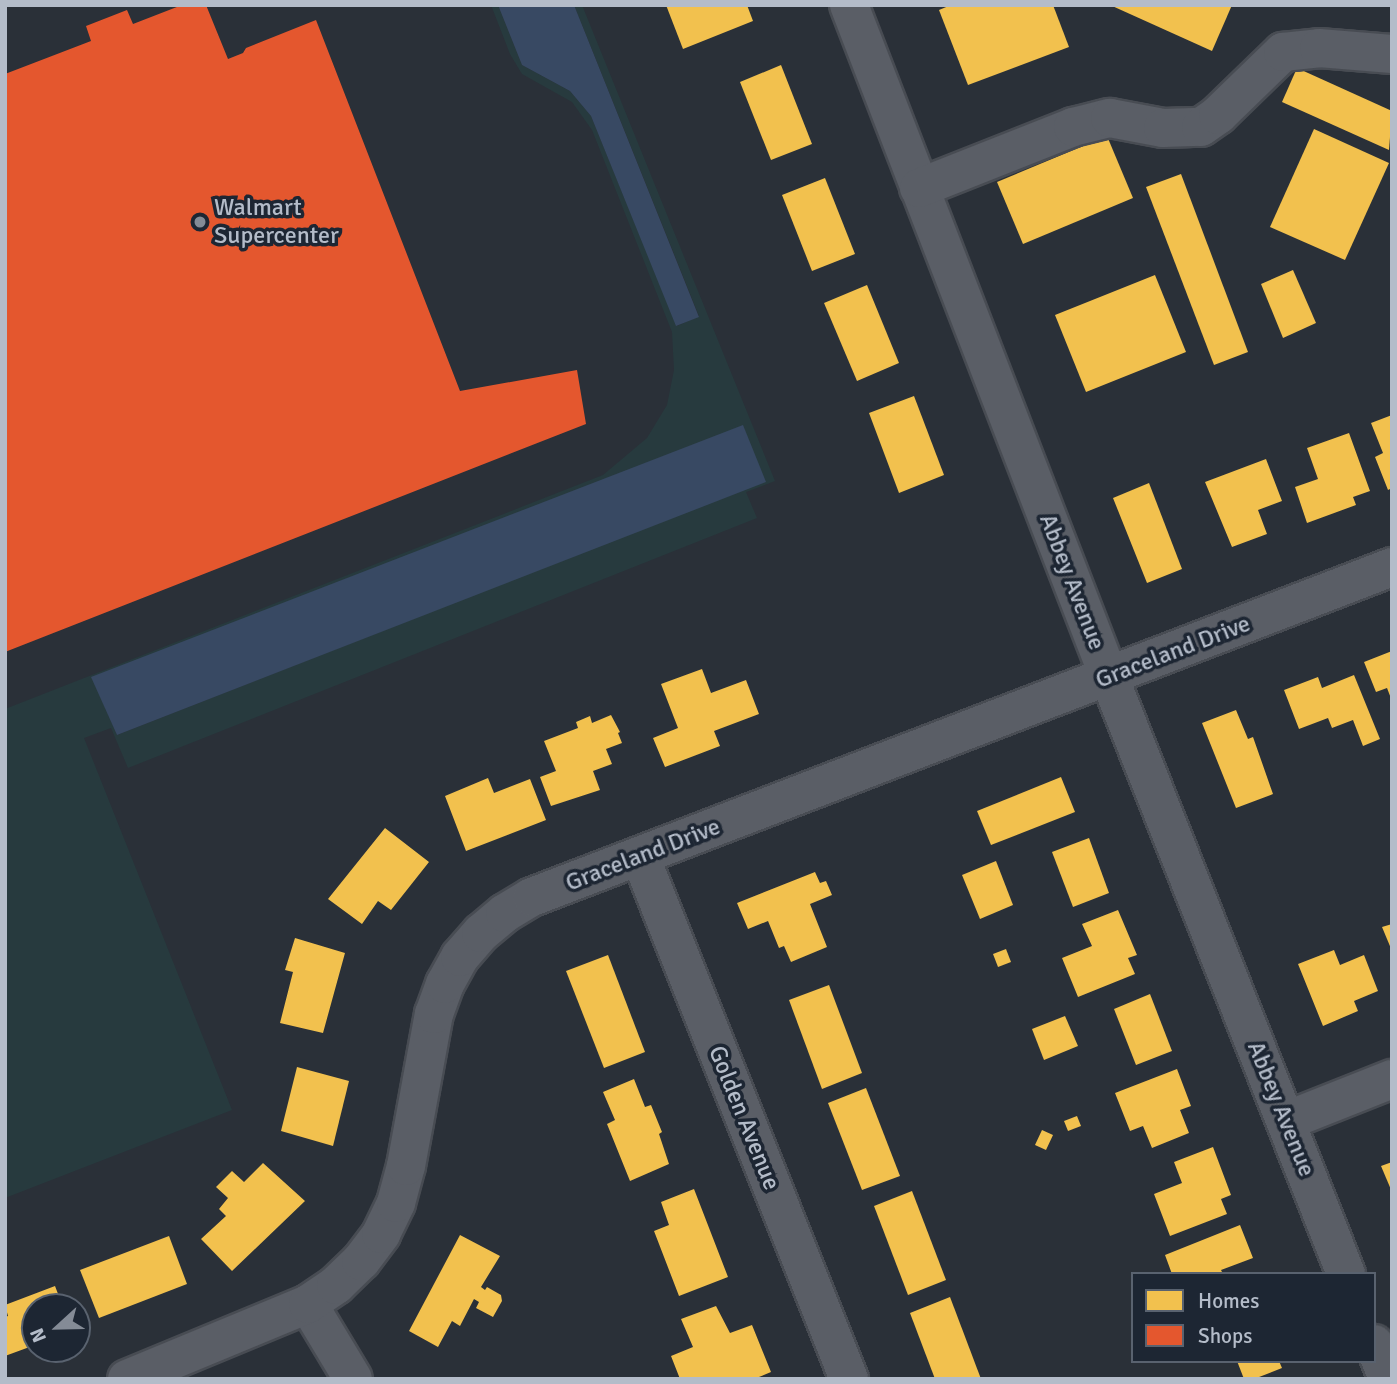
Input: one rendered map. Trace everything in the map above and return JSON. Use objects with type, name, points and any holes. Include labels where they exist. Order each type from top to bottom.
[{"type":"street","name":"Abbey Avenue","points":[[849,5],[1345,1272]]},
{"type":"street","points":[[919,188],[1073,127],[1110,118],[1163,128],[1201,127],[1219,115],[1283,52],[1319,48],[1392,54]]},
{"type":"street","name":"Graceland Drive","points":[[127,1379],[308,1304],[336,1285],[361,1261],[381,1234],[396,1203],[406,1166],[434,1014],[445,985],[460,957],[505,912],[532,897],[1392,567]]},
{"type":"street","name":"Golden Avenue","points":[[640,856],[849,1379]]},
{"type":"street","points":[[1286,1121],[1392,1079]]},
{"type":"street","points":[[308,1304],[353,1379]]},
{"type":"street","points":[[1376,1349],[1388,1379]]},
{"type":"green space","points":[[491,5],[498,5],[522,65],[570,91],[591,116],[677,326],[699,316],[574,5],[582,5],[775,481],[746,492],[757,518],[128,768],[111,728],[84,738],[232,1110],[5,1198],[5,709],[603,475],[647,438],[667,405],[674,370],[672,332],[592,130],[572,102],[522,74],[510,54]],"holes":[[[765,481],[117,735],[92,677]]]},
{"type":"water","points":[[498,5],[574,5],[699,317],[676,326],[591,116],[570,91],[522,65]]},
{"type":"water","points":[[743,425],[766,482],[117,735],[91,677]]},
{"type":"building: Homes","points":[[666,5],[747,5],[753,21],[683,49]]},
{"type":"building: Homes","points":[[951,5],[1053,5],[1069,47],[968,85],[939,10]]},
{"type":"building: Homes","points":[[1110,5],[1232,5],[1212,51]]},
{"type":"building: Homes","points":[[781,65],[812,144],[771,160],[740,82]]},
{"type":"building: Homes","points":[[1297,68],[1392,111],[1389,150],[1282,102]]},
{"type":"building: Homes","points":[[1314,129],[1389,163],[1345,260],[1270,227]]},
{"type":"building: Homes","points":[[1107,136],[1133,198],[1023,244],[997,182]]},
{"type":"building: Homes","points":[[1181,174],[1248,352],[1214,365],[1146,187]]},
{"type":"building: Homes","points":[[825,178],[855,254],[812,271],[782,195]]},
{"type":"building: Homes","points":[[1293,270],[1316,323],[1283,338],[1261,284]]},
{"type":"building: Homes","points":[[1155,275],[1186,352],[1086,392],[1055,315]]},
{"type":"building: Homes","points":[[867,285],[899,363],[857,381],[824,303]]},
{"type":"building: Homes","points":[[914,396],[944,475],[899,493],[869,413]]},
{"type":"building: Homes","points":[[1392,415],[1392,488],[1388,490],[1375,457],[1383,453],[1371,423]]},
{"type":"building: Homes","points":[[1349,433],[1370,491],[1353,497],[1356,505],[1307,523],[1295,487],[1318,479],[1307,448]]},
{"type":"building: Homes","points":[[1266,459],[1282,501],[1258,510],[1267,534],[1232,547],[1205,482]]},
{"type":"building: Homes","points":[[1149,483],[1182,569],[1147,583],[1113,498]]},
{"type":"building: Homes","points":[[1392,651],[1392,701],[1387,688],[1376,692],[1364,662]]},
{"type":"building: Homes","points":[[702,669],[711,693],[746,680],[759,714],[714,731],[720,746],[665,767],[653,738],[678,728],[661,684]]},
{"type":"building: Homes","points":[[1354,675],[1380,739],[1363,746],[1353,720],[1332,728],[1328,718],[1299,729],[1284,690],[1318,677],[1322,688]]},
{"type":"building: Homes","points":[[1236,710],[1248,739],[1253,737],[1273,794],[1236,808],[1202,723]]},
{"type":"building: Homes","points":[[611,715],[620,732],[618,733],[622,743],[606,749],[612,764],[593,771],[600,790],[551,806],[540,777],[556,771],[544,741],[578,728],[576,722],[590,716],[592,723]]},
{"type":"building: Homes","points":[[1061,777],[1075,812],[991,845],[977,811]]},
{"type":"building: Homes","points":[[488,778],[494,793],[530,779],[546,820],[466,851],[445,796]]},
{"type":"building: Homes","points":[[385,828],[429,862],[391,910],[378,901],[362,924],[328,899]]},
{"type":"building: Homes","points":[[1089,838],[1109,893],[1073,907],[1052,852]]},
{"type":"building: Homes","points":[[996,861],[1013,905],[980,919],[962,875]]},
{"type":"building: Homes","points":[[815,872],[820,883],[826,881],[832,895],[810,904],[827,947],[791,962],[784,946],[779,948],[768,921],[748,929],[737,903]]},
{"type":"building: Homes","points":[[1118,910],[1137,955],[1128,958],[1135,974],[1078,997],[1062,958],[1092,946],[1082,924]]},
{"type":"building: Homes","points":[[1392,924],[1392,951],[1382,927]]},
{"type":"building: Homes","points":[[295,938],[345,953],[323,1033],[280,1023],[293,972],[285,970]]},
{"type":"building: Homes","points":[[1006,949],[1011,962],[998,967],[993,954]]},
{"type":"building: Homes","points":[[1334,950],[1340,965],[1364,955],[1378,991],[1354,1001],[1358,1011],[1323,1026],[1298,964]]},
{"type":"building: Homes","points":[[608,955],[645,1052],[604,1068],[566,971]]},
{"type":"building: Homes","points":[[829,985],[862,1073],[822,1089],[789,1000]]},
{"type":"building: Homes","points":[[1150,994],[1172,1051],[1136,1065],[1114,1009]]},
{"type":"building: Homes","points":[[1065,1016],[1078,1046],[1044,1060],[1032,1029]]},
{"type":"building: Homes","points":[[297,1067],[349,1081],[333,1146],[281,1131]]},
{"type":"building: Homes","points":[[1177,1069],[1191,1106],[1180,1110],[1189,1133],[1152,1148],[1143,1126],[1130,1131],[1115,1093]]},
{"type":"building: Homes","points":[[634,1079],[645,1107],[651,1105],[662,1132],[659,1134],[669,1164],[630,1181],[607,1124],[615,1120],[603,1092]]},
{"type":"building: Homes","points":[[866,1088],[900,1176],[862,1190],[828,1103]]},
{"type":"building: Homes","points":[[1077,1116],[1081,1126],[1068,1131],[1064,1121]]},
{"type":"building: Homes","points":[[1042,1130],[1053,1135],[1046,1150],[1035,1145]]},
{"type":"building: Homes","points":[[1213,1147],[1231,1195],[1221,1199],[1227,1214],[1170,1236],[1154,1194],[1182,1183],[1174,1162]]},
{"type":"building: Homes","points":[[1392,1162],[1392,1192],[1381,1166]]},
{"type":"building: Homes","points":[[263,1163],[305,1201],[232,1271],[201,1239],[226,1216],[219,1209],[228,1198],[216,1187],[232,1171],[244,1182]]},
{"type":"building: Homes","points":[[694,1189],[728,1277],[679,1296],[654,1231],[669,1225],[661,1202]]},
{"type":"building: Homes","points":[[912,1191],[946,1280],[908,1295],[874,1206]]},
{"type":"building: Homes","points":[[1240,1225],[1253,1258],[1221,1270],[1222,1272],[1171,1272],[1165,1255]]},
{"type":"building: Homes","points":[[460,1235],[500,1256],[481,1287],[485,1290],[487,1287],[501,1295],[502,1301],[493,1317],[476,1308],[479,1302],[474,1299],[460,1326],[452,1321],[438,1347],[409,1331]]},
{"type":"building: Homes","points":[[169,1236],[187,1284],[99,1318],[80,1270]]},
{"type":"building: Homes","points":[[55,1286],[58,1293],[37,1293]]},
{"type":"building: Homes","points":[[950,1297],[981,1379],[935,1379],[910,1313]]},
{"type":"building: Homes","points":[[21,1299],[21,1350],[5,1356],[5,1317],[8,1316],[5,1305]]},
{"type":"building: Homes","points":[[716,1306],[730,1333],[752,1325],[771,1372],[754,1379],[680,1379],[671,1356],[693,1347],[681,1319]]},
{"type":"building: Homes","points":[[1238,1363],[1280,1363],[1282,1368],[1254,1379],[1244,1379]]},
{"type":"building: Shops","name":"Walmart Supercenter","points":[[182,5],[206,5],[228,59],[243,53],[246,48],[316,20],[460,391],[577,370],[586,424],[5,652],[5,74],[91,41],[86,26],[127,10],[133,24]]},
{"type":"place","name":"Walmart Supercenter","points":[[200,222]]}]
